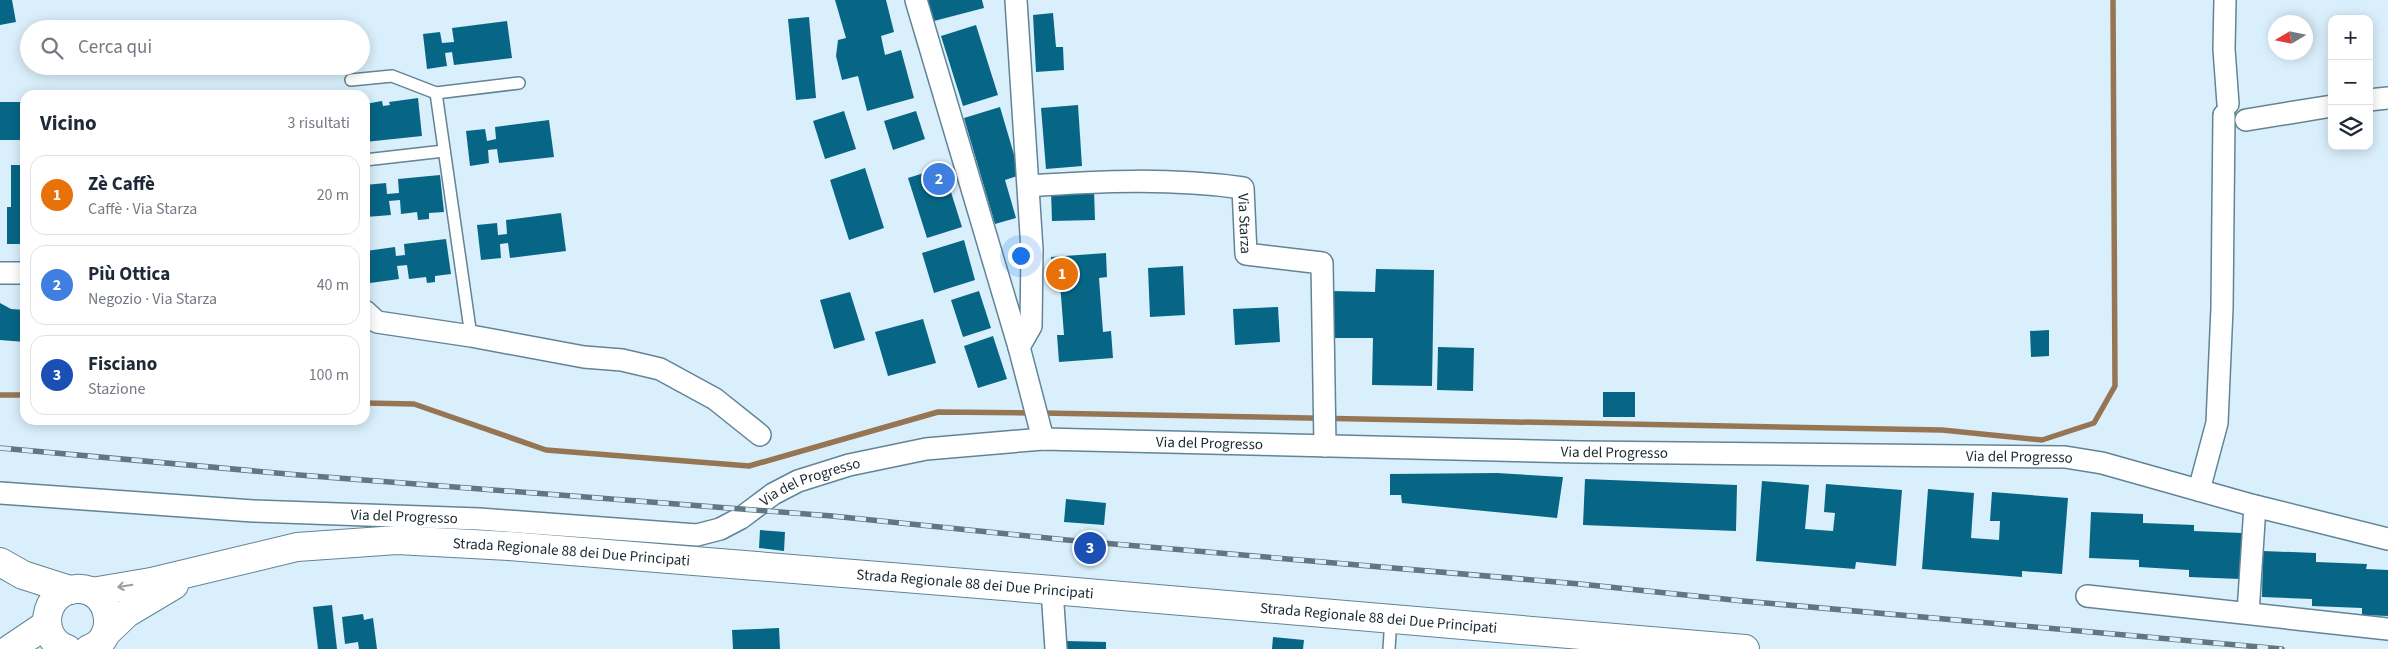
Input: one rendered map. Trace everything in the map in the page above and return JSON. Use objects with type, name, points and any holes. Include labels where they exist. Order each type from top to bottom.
[{"type":"main road","name":"Strada Regionale 88 dei Due Principati","points":[[81,591],[151,582],[297,547],[397,540],[509,546],[1745,649]]},
{"type":"main road","points":[[6,566],[81,591]]},
{"type":"main road","points":[[6,566],[47,617],[55,641],[67,649]]},
{"type":"main road","name":"Strada Regionale 88 dei Due Principati","points":[[97,641],[127,613],[158,593],[207,569]]},
{"type":"main road","points":[[10,649],[47,617],[56,598],[81,591]]},
{"type":"main road","name":"Strada Regionale 88 dei Due Principati","points":[[81,591],[100,597],[108,614],[97,641]]},
{"type":"street","points":[[916,0],[1019,347],[1041,432]]},
{"type":"street","points":[[1016,0],[1032,250],[1031,326],[1019,347]]},
{"type":"street","points":[[2200,490],[2217,423],[2222,308],[2223,184],[2238,112],[2224,49],[2225,0]]},
{"type":"street","points":[[2373,100],[2388,98]]},
{"type":"street","points":[[2238,112],[2282,113],[2328,107]]},
{"type":"street","name":"Via Starza","points":[[1029,186],[1092,182],[1198,183],[1243,188],[1246,254],[1322,263],[1325,439]]},
{"type":"street","points":[[0,273],[20,273]]},
{"type":"street","points":[[370,316],[377,322],[471,336],[584,357],[622,360],[660,369],[714,399],[760,435]]},
{"type":"street","name":"Via del Progresso","points":[[0,492],[253,511],[478,519],[697,535],[720,529],[741,518],[773,494],[798,481],[849,465],[926,449],[1041,432],[1325,439],[1580,452],[2065,457],[2102,462],[2255,506],[2388,539]]},
{"type":"street","name":"Via del Progresso","points":[[0,504],[40,496]]},
{"type":"street","points":[[2248,613],[2255,506]]},
{"type":"street","points":[[1052,590],[1056,649]]},
{"type":"street","points":[[2087,596],[2388,628]]},
{"type":"lane","points":[[351,80],[392,76],[436,93],[519,83]]},
{"type":"lane","points":[[436,93],[471,336]]},
{"type":"lane","points":[[370,159],[444,151]]},
{"type":"lane","points":[[1389,649],[1391,618]]},
{"type":"building","points":[[0,0],[12,0],[16,22],[0,25]]},
{"type":"building","points":[[835,0],[886,0],[894,32],[881,36],[885,55],[901,50],[914,98],[867,111],[858,76],[842,80],[836,56],[838,40],[846,38]]},
{"type":"building","points":[[928,0],[982,0],[984,8],[934,21]]},
{"type":"building","points":[[1053,13],[1056,47],[1063,47],[1064,70],[1036,72],[1033,15]]},
{"type":"building","points":[[809,17],[816,98],[796,100],[788,19]]},
{"type":"building","points":[[507,21],[512,58],[454,65],[452,52],[445,53],[447,66],[427,69],[423,34],[440,32],[442,43],[454,42],[452,28]]},
{"type":"building","points":[[976,25],[998,95],[963,106],[941,36]]},
{"type":"building","points":[[418,98],[422,136],[370,141],[370,103],[382,101],[383,106],[390,105],[389,102]]},
{"type":"building","points":[[0,102],[20,102],[20,140],[0,140]]},
{"type":"building","points":[[1078,105],[1082,166],[1046,169],[1041,108]]},
{"type":"building","points":[[1000,107],[1020,175],[1005,180],[1016,218],[995,224],[964,118]]},
{"type":"building","points":[[844,111],[856,149],[825,159],[813,121]]},
{"type":"building","points":[[916,111],[925,139],[893,150],[884,121]]},
{"type":"building","points":[[549,120],[554,157],[499,163],[497,149],[488,150],[489,163],[470,166],[466,131],[485,129],[487,141],[496,139],[495,127]]},
{"type":"building","points":[[11,165],[20,165],[20,244],[7,244],[7,207],[11,207]]},
{"type":"building","points":[[943,167],[962,227],[927,238],[908,178]]},
{"type":"building","points":[[865,168],[884,228],[849,240],[830,180]]},
{"type":"building","points":[[440,175],[444,212],[429,213],[429,219],[418,220],[417,212],[401,214],[400,200],[389,201],[391,215],[370,217],[370,185],[386,183],[387,194],[399,193],[398,179]]},
{"type":"building","points":[[1094,190],[1095,220],[1052,221],[1051,191]]},
{"type":"building","points":[[561,213],[566,251],[510,258],[508,243],[500,244],[501,258],[481,260],[477,225],[497,223],[498,235],[507,234],[506,220]]},
{"type":"building","points":[[446,239],[451,274],[435,276],[435,282],[427,283],[426,277],[409,279],[407,265],[397,266],[399,279],[370,283],[370,250],[395,247],[396,256],[405,255],[404,244]]},
{"type":"building","points":[[964,240],[975,280],[934,293],[922,253]]},
{"type":"building","points":[[1106,253],[1107,277],[1099,278],[1103,332],[1111,331],[1113,358],[1059,362],[1057,335],[1064,335],[1060,283],[1053,283],[1051,257]]},
{"type":"building","points":[[1183,266],[1185,315],[1150,317],[1148,268]]},
{"type":"building","points":[[1376,269],[1434,270],[1432,386],[1372,385],[1373,338],[1331,338],[1332,291],[1375,292]]},
{"type":"building","points":[[979,291],[991,328],[963,337],[951,300]]},
{"type":"building","points":[[850,292],[865,340],[834,349],[820,300]]},
{"type":"building","points":[[0,303],[11,309],[20,310],[20,342],[0,340]]},
{"type":"building","points":[[1278,307],[1280,342],[1235,345],[1233,309]]},
{"type":"building","points":[[923,319],[936,363],[888,376],[875,332]]},
{"type":"building","points":[[2049,330],[2049,356],[2031,357],[2030,331]]},
{"type":"building","points":[[993,336],[1007,379],[978,388],[964,346]]},
{"type":"building","points":[[1438,347],[1474,348],[1473,391],[1437,390]]},
{"type":"building","points":[[1603,392],[1635,392],[1635,417],[1603,417]]},
{"type":"building","points":[[1497,473],[1563,477],[1557,518],[1402,503],[1401,495],[1390,495],[1390,474]]},
{"type":"building","points":[[1585,479],[1737,485],[1736,531],[1583,525]]},
{"type":"building","points":[[1762,481],[1809,485],[1805,529],[1833,531],[1835,513],[1824,512],[1826,484],[1902,490],[1896,566],[1856,562],[1855,569],[1756,561]]},
{"type":"building","points":[[1928,489],[1974,493],[1971,538],[1999,540],[2000,521],[1990,521],[1992,492],[2068,498],[2062,574],[2022,571],[2022,577],[1922,569]]},
{"type":"building","points":[[1066,499],[1106,503],[1104,525],[1064,522]]},
{"type":"building","points":[[2091,512],[2143,514],[2143,523],[2194,525],[2194,531],[2242,533],[2240,579],[2189,577],[2189,570],[2139,567],[2139,560],[2089,558]]},
{"type":"building","points":[[760,530],[785,532],[784,551],[759,548]]},
{"type":"building","points":[[2263,551],[2316,553],[2316,562],[2367,564],[2366,569],[2388,570],[2388,616],[2362,615],[2362,608],[2312,606],[2312,599],[2262,597]]},
{"type":"building","points":[[332,605],[337,649],[318,649],[313,607]]},
{"type":"building","points":[[363,614],[364,620],[373,618],[377,649],[359,649],[358,642],[345,644],[342,617]]},
{"type":"building","points":[[779,628],[780,649],[733,649],[732,630]]},
{"type":"building","points":[[1273,637],[1304,640],[1303,649],[1272,649]]},
{"type":"building","points":[[1066,641],[1106,642],[1106,649],[1065,649]]},
{"type":"waterway","points":[[1041,413],[1942,430],[2042,440],[2094,423],[2115,386],[2113,0]]},
{"type":"waterway","points":[[0,395],[20,395]]},
{"type":"waterway","points":[[370,403],[414,404],[546,450],[749,466],[938,412],[1032,413]]},
{"type":"railway","points":[[0,448],[299,475],[832,516],[1067,540],[1580,584],[1743,601],[2282,649]]},
{"type":"place","name":"Più Ottica","points":[[939,179]]},
{"type":"place","name":"Zè Caffè","points":[[1062,274]]},
{"type":"place","name":"Fisciano","points":[[1090,548]]}]
